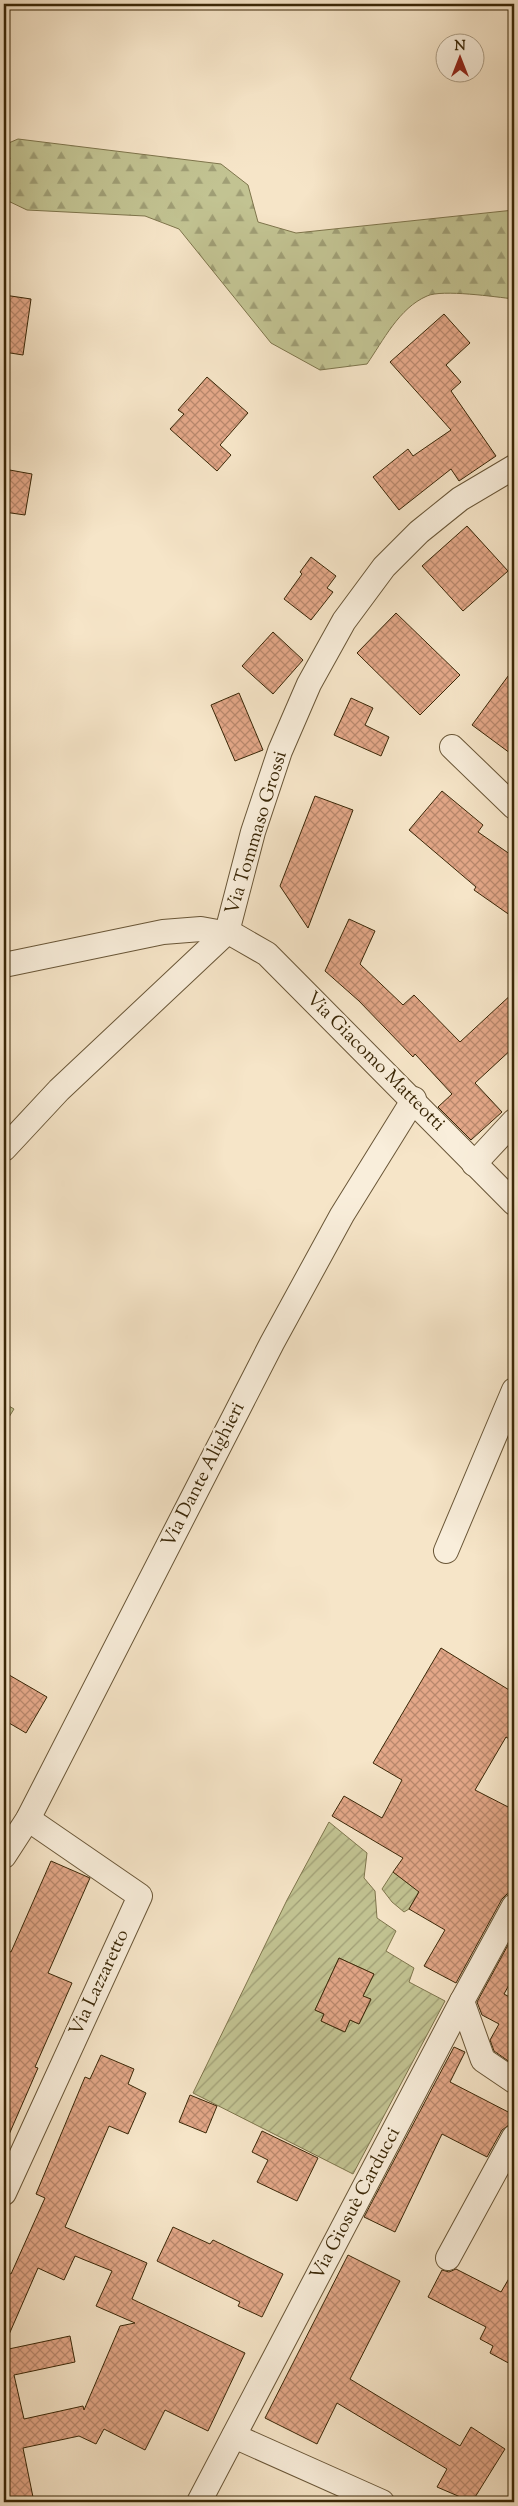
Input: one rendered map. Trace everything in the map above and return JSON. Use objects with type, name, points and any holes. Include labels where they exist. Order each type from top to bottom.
[{"type":"street","name":"Via Tommaso Grossi","points":[[227,932],[253,832],[280,751],[309,684],[344,620],[373,579],[419,532],[460,499],[514,467]]},
{"type":"street","points":[[452,747],[514,807]]},
{"type":"street","name":"Via Giacomo Matteotti","points":[[4,965],[170,931],[201,928],[227,932],[249,942],[267,954],[414,1099],[474,1164],[514,1203]]},
{"type":"street","points":[[4,1149],[59,1090],[227,932]]},
{"type":"street","name":"Via Dante Alighieri","points":[[4,1856],[28,1819],[272,1343],[342,1215],[414,1099]]},
{"type":"street","points":[[474,1164],[514,1121]]},
{"type":"street","points":[[446,1551],[514,1390]]},
{"type":"street","name":"Via Lazzaretto","points":[[4,2193],[140,1896],[28,1819]]},
{"type":"street","name":"Via Giosuè Carducci","points":[[199,2502],[462,2001],[514,1906]]},
{"type":"street","points":[[462,2001],[483,2060],[514,2081]]},
{"type":"street","points":[[448,2258],[514,2136]]},
{"type":"street","points":[[234,2436],[382,2502]]},
{"type":"green space","points":[[18,139],[221,164],[248,185],[258,222],[296,233],[514,210],[514,299],[456,293],[427,296],[408,308],[392,326],[367,364],[320,370],[271,343],[179,229],[145,216],[27,210],[4,199],[4,145]]},
{"type":"green space","points":[[4,1403],[14,1409],[4,1425]]},
{"type":"green space","points":[[329,1822],[367,1853],[364,1878],[375,1891],[377,1918],[396,1931],[386,1951],[414,1968],[409,1982],[445,2001],[353,2174],[193,2093],[287,1900]],"holes":[[[339,1958],[374,1974],[363,1996],[371,2000],[359,2024],[350,2020],[344,2032],[321,2021],[324,2014],[315,2010]]]},
{"type":"green space","points":[[431,1869],[409,1909],[404,1912],[392,1902],[382,1889],[393,1872],[413,1887]]},
{"type":"building","points":[[4,295],[31,299],[23,355],[4,352]]},
{"type":"building","points":[[444,314],[470,343],[446,365],[461,382],[451,391],[496,456],[459,481],[451,469],[399,510],[373,477],[408,449],[413,456],[451,430],[390,362]]},
{"type":"building","points":[[207,377],[248,413],[220,445],[231,455],[217,471],[170,429],[184,414],[178,410]]},
{"type":"building","points":[[4,469],[32,474],[25,515],[4,512]]},
{"type":"building","points":[[467,526],[508,571],[463,611],[422,566]]},
{"type":"building","points":[[311,557],[336,576],[327,588],[333,592],[311,620],[284,599],[302,574],[300,572]]},
{"type":"building","points":[[396,613],[460,675],[420,715],[357,653]]},
{"type":"building","points":[[273,632],[303,660],[273,694],[242,666]]},
{"type":"building","points":[[514,668],[514,756],[472,725]]},
{"type":"building","points":[[239,693],[263,750],[235,761],[211,705]]},
{"type":"building","points":[[351,698],[373,708],[365,725],[389,737],[381,756],[334,735]]},
{"type":"building","points":[[442,791],[483,825],[478,832],[514,857],[514,918],[474,890],[476,887],[409,830]]},
{"type":"building","points":[[315,796],[353,810],[308,928],[280,886]]},
{"type":"building","points":[[349,919],[375,931],[360,964],[403,1005],[414,995],[460,1042],[514,992],[514,1047],[475,1083],[502,1112],[471,1140],[438,1107],[452,1094],[415,1054],[413,1057],[359,1001],[325,971]]},
{"type":"building","points":[[441,1648],[514,1693],[514,1742],[506,1737],[475,1790],[514,1810],[514,1892],[507,1894],[502,1899],[456,1983],[424,1966],[445,1930],[409,1909],[419,1892],[393,1872],[403,1858],[332,1816],[344,1796],[382,1818],[402,1780],[373,1763]]},
{"type":"building","points":[[4,1672],[47,1697],[26,1733],[4,1720]]},
{"type":"building","points":[[51,1861],[90,1878],[48,1973],[72,1983],[35,2067],[38,2068],[4,2146],[4,1949],[11,1952]]},
{"type":"building","points":[[514,1934],[514,1976],[504,1994],[513,1999],[514,1996],[514,2065],[494,2051],[490,2040],[499,2024],[482,2015],[477,2002]]},
{"type":"building","points":[[339,1958],[374,1974],[363,1996],[371,1999],[359,2024],[350,2020],[345,2032],[321,2021],[324,2014],[315,2010]]},
{"type":"building","points":[[454,2047],[465,2052],[450,2082],[514,2115],[509,2125],[502,2130],[487,2157],[442,2134],[395,2232],[364,2217]]},
{"type":"building","points":[[101,2055],[134,2069],[128,2084],[146,2093],[128,2134],[109,2126],[65,2227],[147,2263],[132,2299],[245,2353],[208,2431],[165,2410],[145,2450],[104,2429],[96,2444],[79,2436],[23,2448],[34,2502],[4,2502],[4,2350],[70,2336],[75,2362],[14,2375],[24,2419],[83,2406],[84,2410],[120,2326],[135,2323],[96,2306],[112,2271],[75,2256],[64,2280],[38,2268],[4,2346],[4,2271],[11,2274],[45,2198],[36,2194],[85,2077],[90,2079]]},
{"type":"building","points":[[190,2095],[217,2106],[206,2133],[179,2122]]},
{"type":"building","points":[[262,2131],[318,2158],[297,2201],[257,2182],[268,2160],[252,2152]]},
{"type":"building","points":[[173,2227],[210,2244],[213,2240],[283,2274],[262,2317],[238,2306],[240,2302],[157,2261]]},
{"type":"building","points":[[348,2255],[400,2281],[350,2379],[460,2446],[471,2427],[505,2449],[472,2502],[437,2487],[447,2469],[337,2403],[317,2444],[265,2418]]},
{"type":"building","points":[[456,2269],[501,2292],[514,2270],[514,2366],[490,2353],[493,2346],[480,2339],[486,2327],[428,2297],[442,2270],[449,2272]]}]
